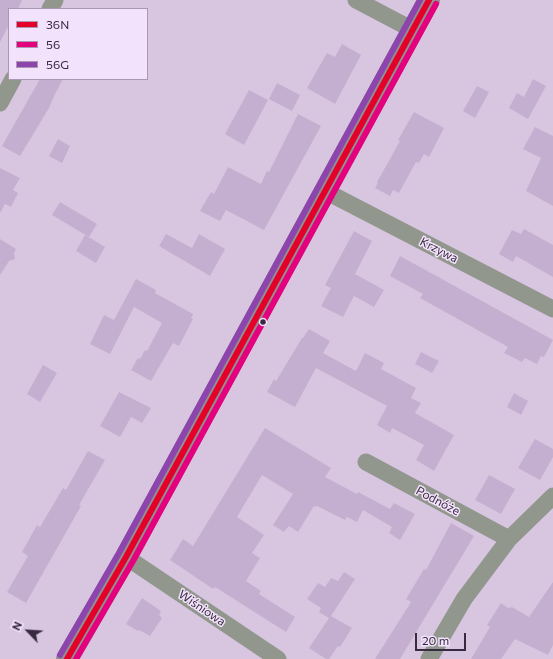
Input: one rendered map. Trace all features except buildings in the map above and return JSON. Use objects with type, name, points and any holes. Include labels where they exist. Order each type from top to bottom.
[{"type":"main road","points":[[67,659],[126,557],[429,0]]},
{"type":"street","points":[[356,0],[412,30]]},
{"type":"street","points":[[0,103],[12,80]]},
{"type":"street","name":"Krzywa","points":[[325,191],[553,309]]},
{"type":"street","name":"Podnóże","points":[[366,462],[509,539]]},
{"type":"street","points":[[429,659],[464,599],[509,539],[553,496]]},
{"type":"street","name":"Wiśniowa","points":[[126,557],[270,657]]},
{"type":"transit line","name":"56G","points":[[60,655],[119,553],[420,0]]},
{"type":"transit line","name":"36N","points":[[67,659],[126,557],[429,0]]},
{"type":"transit line","name":"56","points":[[76,659],[133,561],[436,4]]}]
